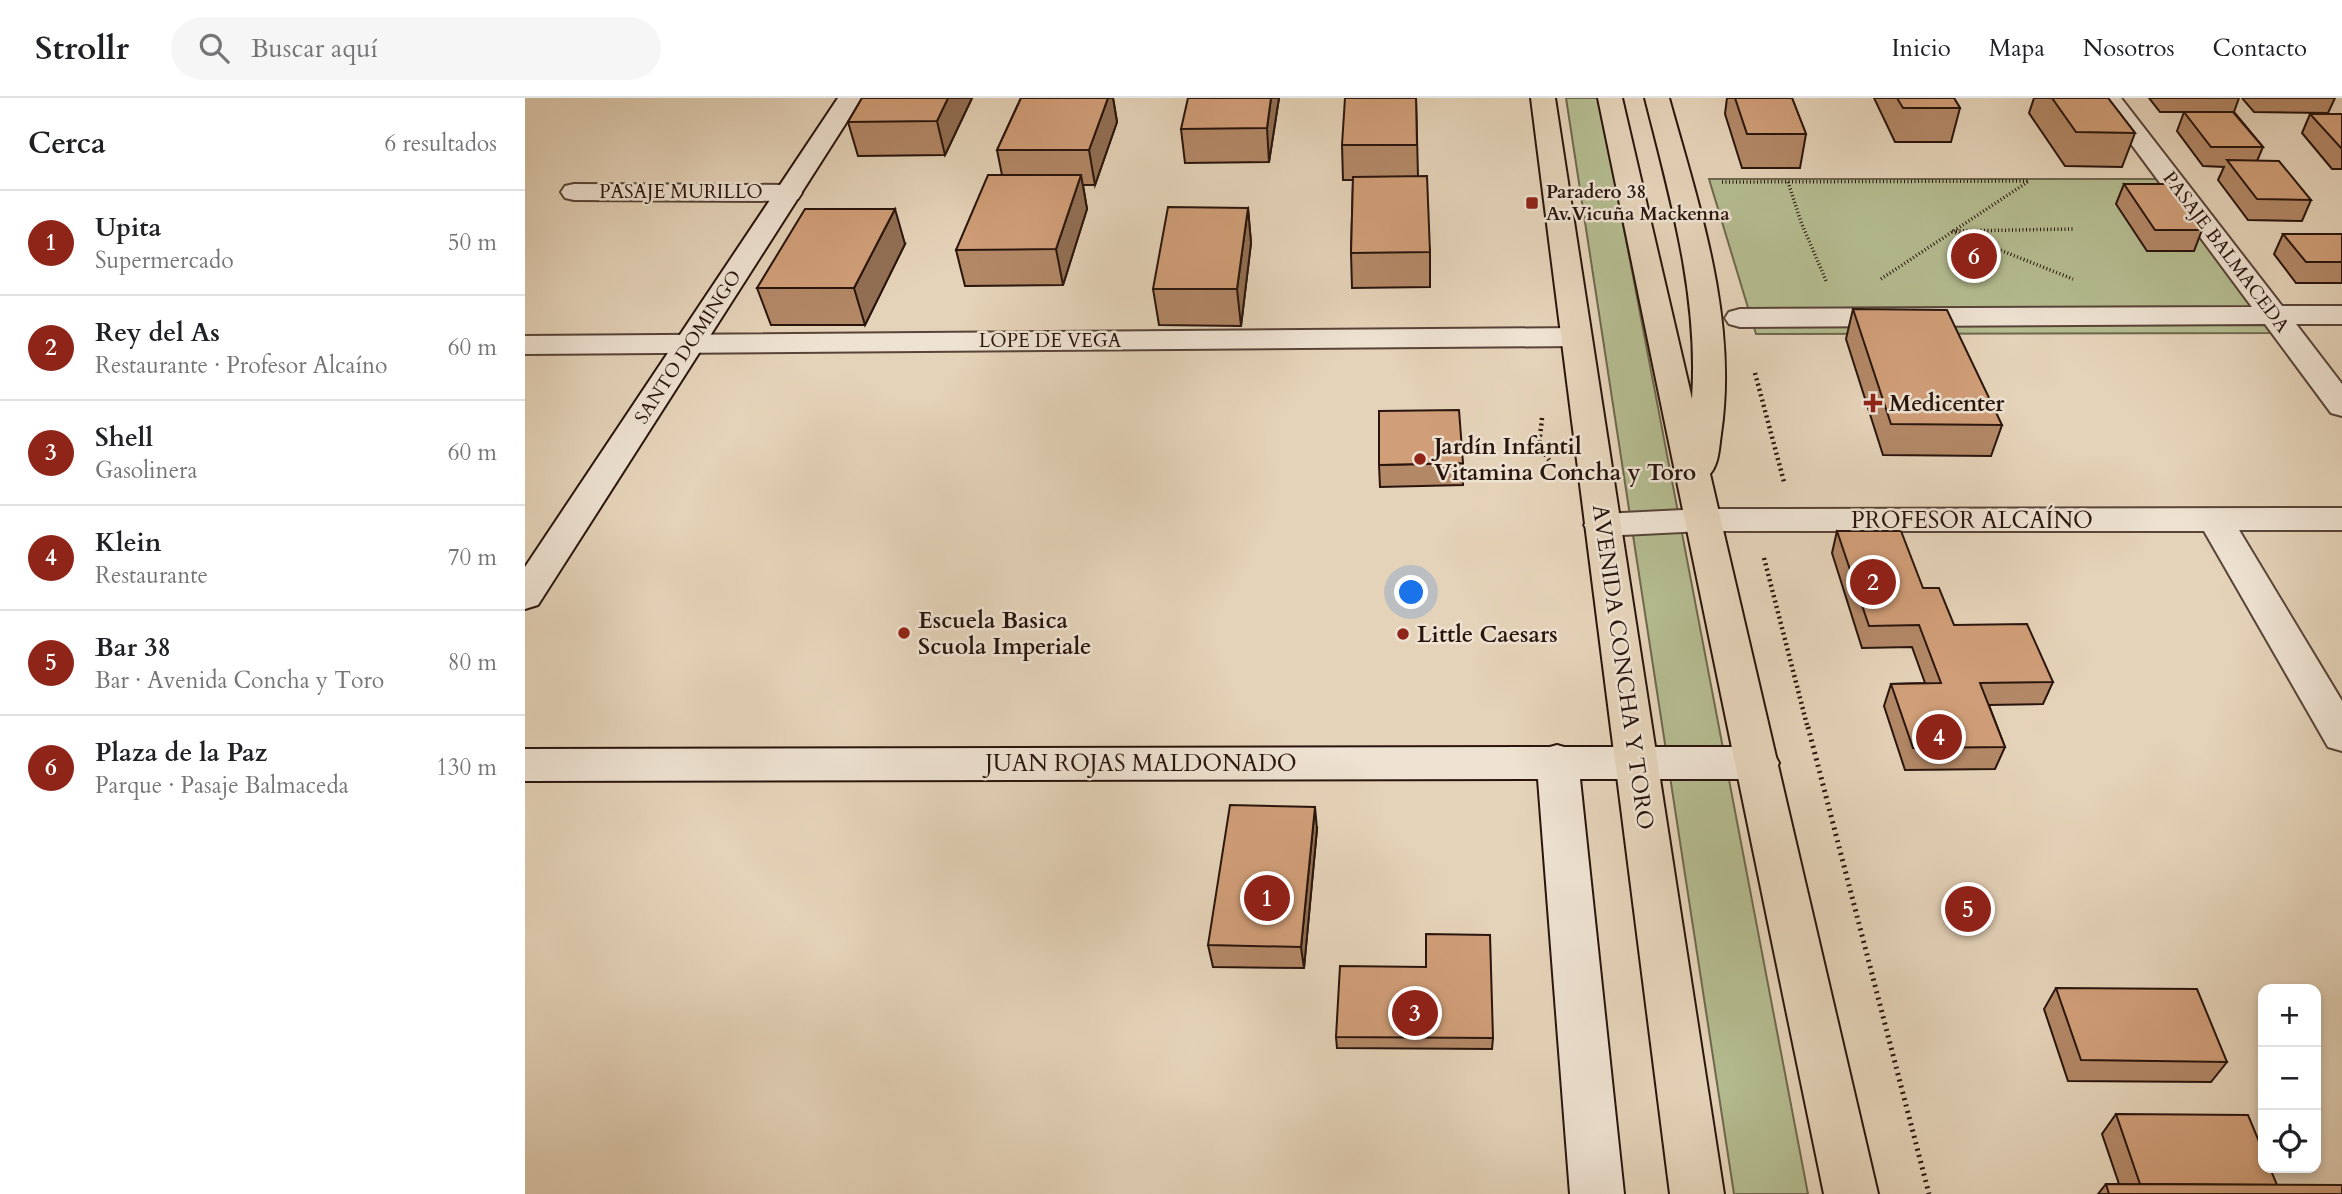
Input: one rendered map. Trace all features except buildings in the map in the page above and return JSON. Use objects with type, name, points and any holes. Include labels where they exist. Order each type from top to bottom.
[{"type":"main road","name":"AVENIDA CONCHA Y TORO","points":[[1543,98],[1697,1194]]},
{"type":"main road","points":[[1610,98],[1851,1194]]},
{"type":"main road","points":[[1657,98],[1694,235],[1708,314],[1711,383],[1708,420],[1695,482]]},
{"type":"street","name":"SANTO DOMINGO","points":[[525,596],[850,98]]},
{"type":"street","name":"PASAJE BALMACEDA","points":[[2109,98],[2342,405]]},
{"type":"street","name":"PASAJE MURILLO","points":[[574,192],[789,193]]},
{"type":"street","points":[[1740,318],[2342,315]]},
{"type":"street","name":"LOPE DE VEGA","points":[[525,345],[1575,337]]},
{"type":"street","points":[[2215,519],[2342,736]]},
{"type":"street","name":"PROFESOR ALCAÍNO","points":[[1602,525],[1703,520],[2342,519]]},
{"type":"street","points":[[1557,761],[1597,1194]]},
{"type":"street","name":"JUAN ROJAS MALDONADO","points":[[525,765],[1758,762]]},
{"type":"path","points":[[1715,182],[2029,181],[1874,284],[1842,317],[1801,222],[1788,182]]},
{"type":"path","points":[[1952,231],[2073,229]]},
{"type":"path","points":[[1952,231],[2077,281]]},
{"type":"green space","points":[[1566,98],[1599,98],[1808,1194],[1734,1194]]},
{"type":"green space","points":[[1709,179],[2156,179],[2272,333],[1756,334]]},
{"type":"place","name":"Paradero 38 Av.Vicuña Mackenna","points":[[1532,203]]},
{"type":"place","name":"Plaza de la Paz","points":[[1974,256]]},
{"type":"place","name":"Medicenter","points":[[1873,403]]},
{"type":"place","name":"Jardín Infantil Vitamina Concha y Toro","points":[[1420,459]]},
{"type":"place","name":"Rey del As","points":[[1873,582]]},
{"type":"place","name":"Escuela Basica Scuola Imperiale","points":[[904,633]]},
{"type":"place","name":"Little Caesars","points":[[1403,634]]},
{"type":"place","name":"Klein","points":[[1939,737]]},
{"type":"place","name":"Upita","points":[[1267,898]]},
{"type":"place","name":"Bar 38","points":[[1968,909]]},
{"type":"place","name":"Shell","points":[[1415,1013]]}]
